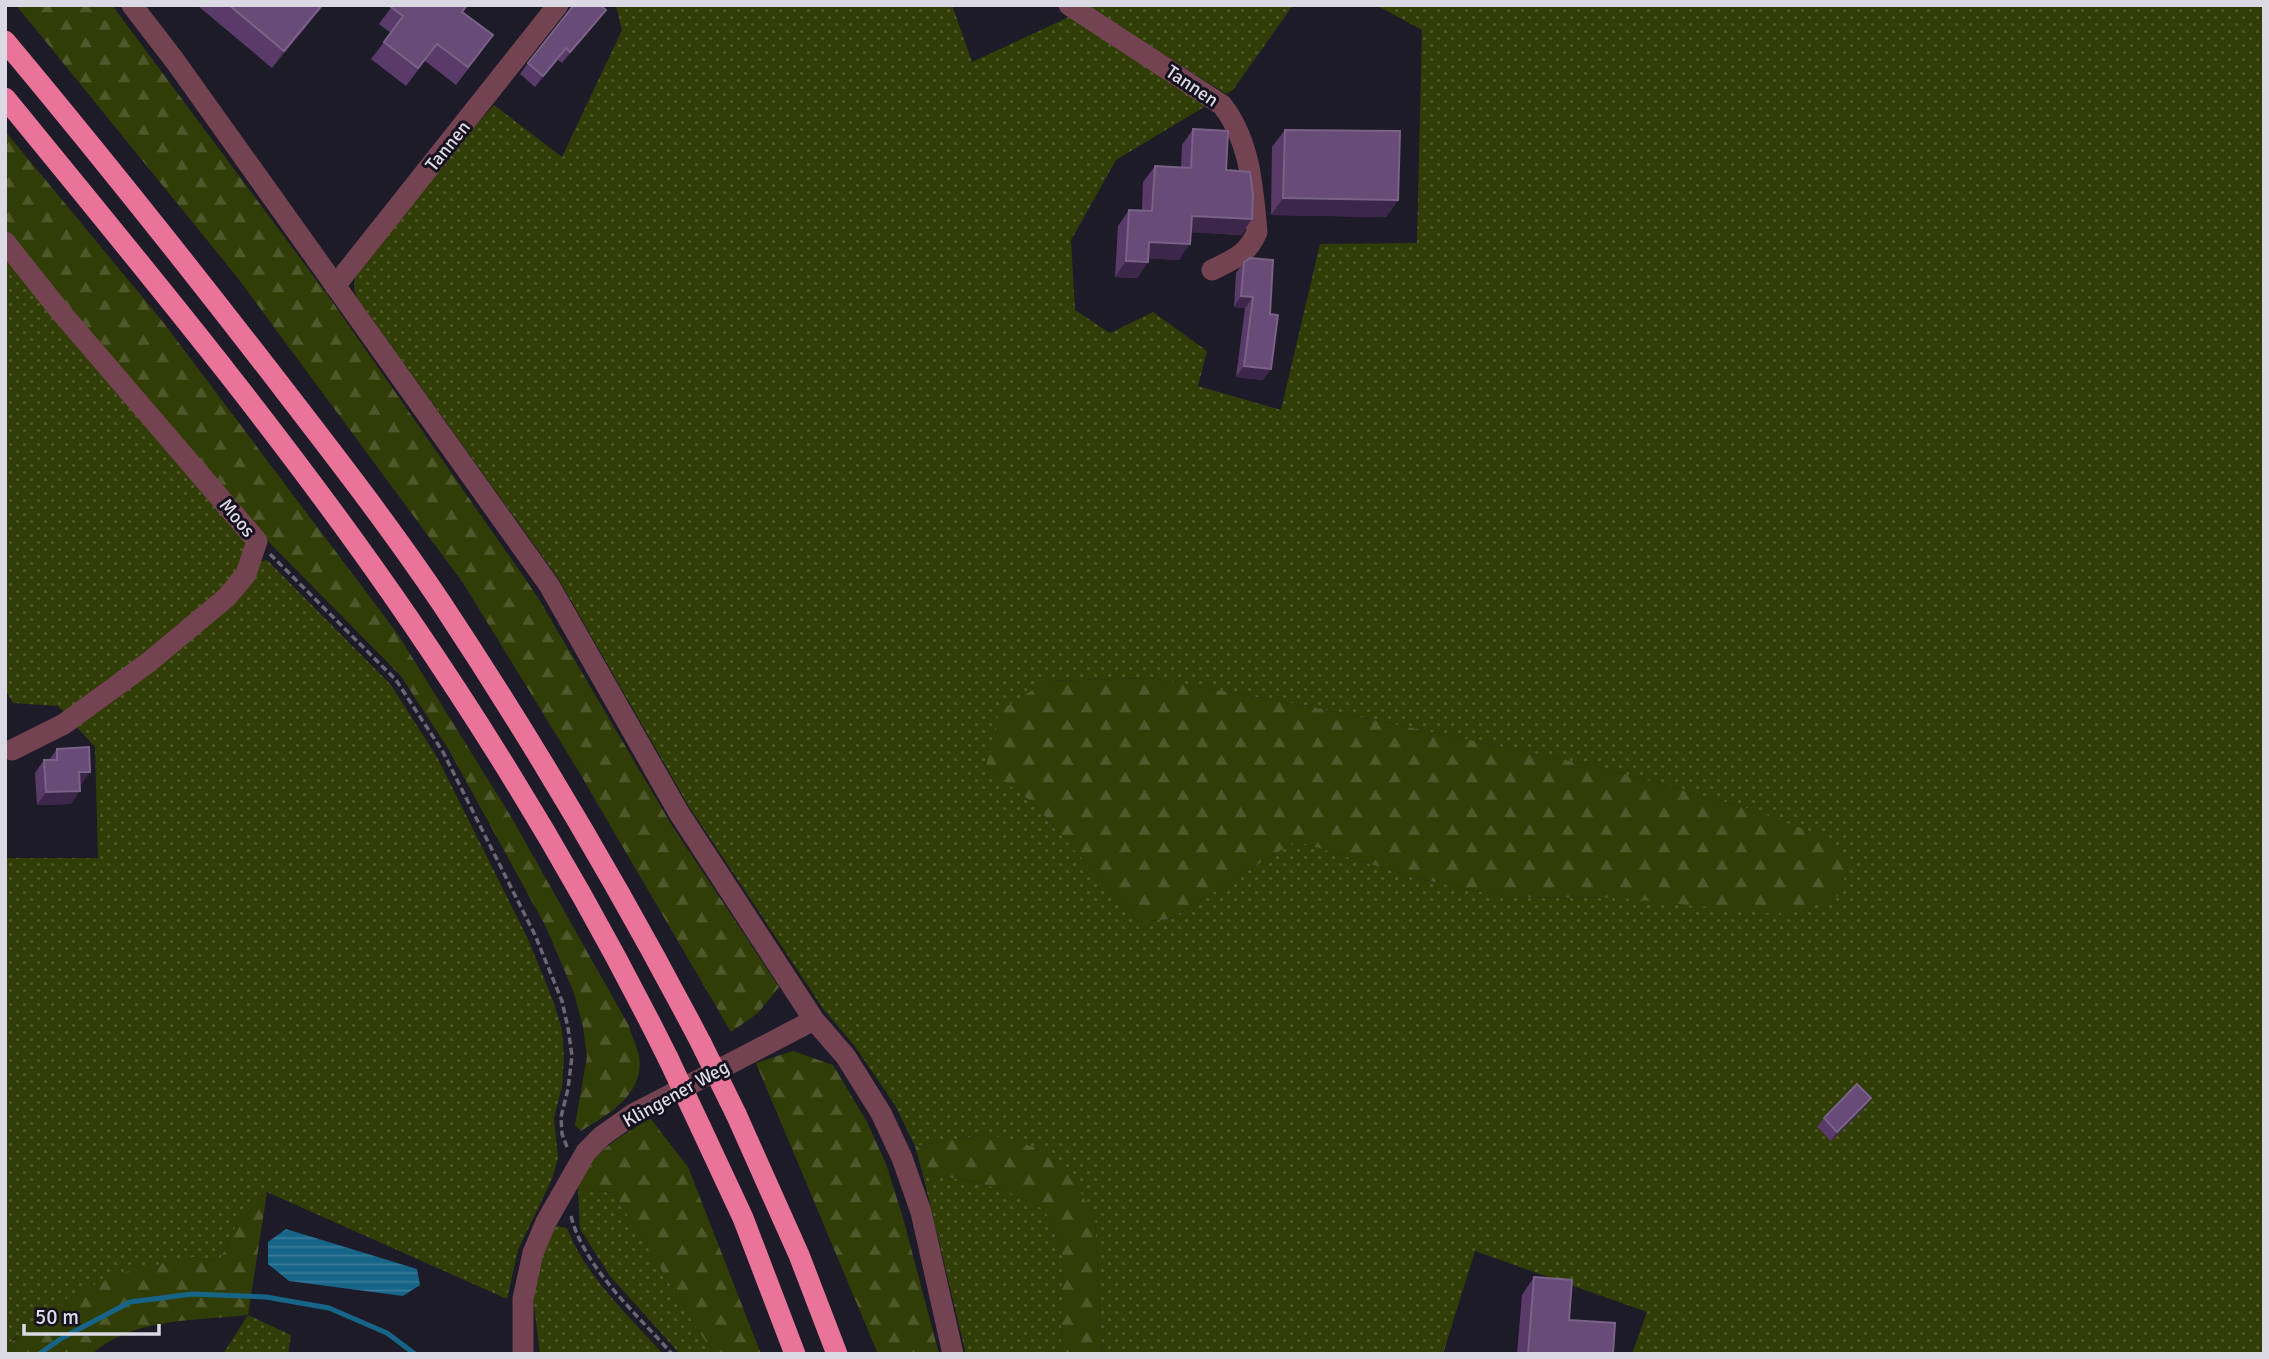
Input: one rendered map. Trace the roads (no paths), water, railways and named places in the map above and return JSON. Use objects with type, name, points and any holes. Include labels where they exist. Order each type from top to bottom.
[{"type":"highway","points":[[5,41],[207,289],[327,446],[440,602],[559,786],[652,949],[736,1114],[799,1255],[837,1354]]},
{"type":"highway","points":[[5,98],[181,314],[299,468],[411,621],[483,730],[586,898],[668,1058],[743,1219],[795,1354]]},
{"type":"street","points":[[132,5],[175,61],[549,585],[679,813],[814,1020],[846,1057],[881,1113],[902,1158],[921,1212],[953,1354]]},
{"type":"street","name":"Tannen","points":[[335,286],[558,5]]},
{"type":"street","name":"Tannen","points":[[1069,5],[1222,105],[1234,120],[1245,148],[1257,232],[1243,254],[1212,270]]},
{"type":"street","name":"Moos","points":[[5,242],[59,310],[257,541],[246,574],[217,606],[149,662],[64,724],[12,750]]},
{"type":"street","name":"Klingener Weg","points":[[523,1354],[523,1299],[533,1253],[546,1222],[586,1152],[602,1136],[633,1114],[814,1020]]},
{"type":"water","points":[[286,1229],[417,1269],[420,1285],[403,1296],[289,1281],[268,1264],[268,1242]]},
{"type":"waterway","points":[[39,1354],[62,1338],[130,1302],[192,1294],[266,1297],[329,1308],[387,1333],[415,1354]]}]
